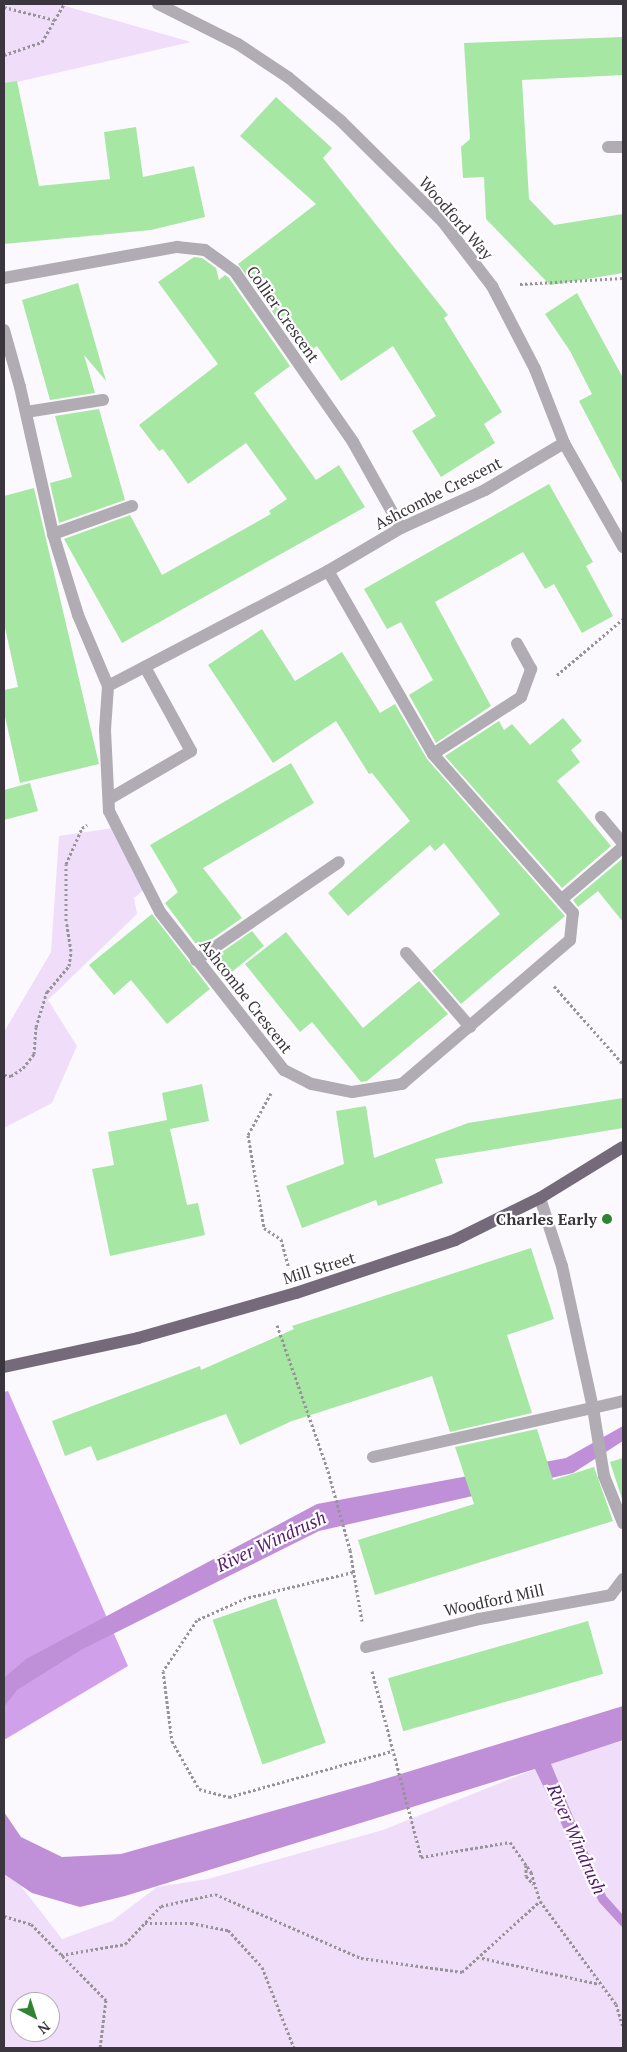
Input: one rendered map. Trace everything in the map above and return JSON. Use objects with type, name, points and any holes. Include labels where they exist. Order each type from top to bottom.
[{"type":"main road","name":"Mill Street","points":[[4,1367],[138,1338],[296,1293],[455,1240],[540,1198],[623,1147]]},
{"type":"street","name":"Woodford Way","points":[[158,4],[238,44],[289,78],[341,121],[443,222],[492,286],[535,369],[564,443],[623,547]]},
{"type":"street","points":[[608,147],[623,147]]},
{"type":"street","name":"Collier Crescent","points":[[4,278],[177,247],[205,250],[235,272],[353,442],[402,528]]},
{"type":"street","points":[[4,330],[26,412],[52,534],[78,615],[108,686]]},
{"type":"street","points":[[26,412],[103,400]]},
{"type":"street","name":"Ashcombe Crescent","points":[[328,571],[433,754],[574,913],[570,940],[540,969],[402,1084],[352,1092],[312,1084],[284,1070],[160,912],[109,805],[105,730],[108,686],[328,571],[402,528],[485,490],[564,443]]},
{"type":"street","points":[[52,534],[132,506]]},
{"type":"street","points":[[433,754],[521,697],[531,669],[517,644]]},
{"type":"street","points":[[109,805],[191,751],[146,667]]},
{"type":"street","points":[[601,817],[623,843]]},
{"type":"street","points":[[562,898],[623,847]]},
{"type":"street","points":[[196,960],[339,862]]},
{"type":"street","points":[[406,953],[470,1027]]},
{"type":"street","points":[[540,1198],[562,1266],[593,1408],[604,1476],[623,1523]]},
{"type":"street","points":[[374,1457],[623,1401]]},
{"type":"street","name":"Woodford Mill","points":[[366,1647],[479,1619],[610,1595],[623,1579]]},
{"type":"path","points":[[4,56],[42,42],[64,4]]},
{"type":"path","points":[[4,7],[55,20]]},
{"type":"path","points":[[492,286],[623,278]]},
{"type":"path","points":[[557,675],[623,619]]},
{"type":"path","points":[[4,1075],[11,1076],[23,1068],[34,1054],[36,1027],[47,992],[69,966],[71,951],[66,921],[66,864],[82,828],[109,805]]},
{"type":"path","points":[[540,969],[623,1064]]},
{"type":"path","points":[[284,1070],[248,1135],[264,1228],[281,1238],[296,1293]]},
{"type":"path","points":[[276,1298],[277,1328],[335,1496],[344,1530]]},
{"type":"path","points":[[353,1572],[246,1598],[197,1620],[163,1671],[172,1741],[199,1789],[229,1797],[392,1750],[414,1838],[421,1857],[487,1843],[510,1842],[526,1865],[540,1901],[599,1984],[616,2004],[623,2027]]},
{"type":"path","points":[[60,1955],[125,1944],[161,1906],[214,1894],[361,1958],[462,1972],[481,1957],[540,1901]]},
{"type":"path","points":[[4,1916],[31,1924],[106,2000],[100,2048]]},
{"type":"path","points":[[144,1923],[191,1923],[228,1930],[262,1967],[294,2048]]},
{"type":"path","points":[[481,1957],[599,1984]]},
{"type":"shaded area","points":[[4,4],[58,4],[191,42],[4,85]]},
{"type":"shaded area","points":[[120,827],[146,888],[134,898],[137,914],[48,1000],[77,1046],[52,1103],[4,1128],[4,1032],[51,952],[59,836]]},
{"type":"shaded area","points":[[8,1391],[128,1666],[4,1740],[4,1392]]},
{"type":"shaded area","points":[[623,1740],[623,2048],[4,2048],[4,1864],[62,1939],[112,1921],[157,1887],[208,1879],[383,1830],[535,1769]]},
{"type":"water","name":"River Windrush","points":[[623,1426],[623,1441],[573,1473],[319,1531],[81,1650],[17,1690],[4,1707],[4,1678],[26,1659],[317,1504],[566,1458]]},
{"type":"water","name":"River Windrush","points":[[623,1706],[623,1740],[551,1764],[606,1896],[623,1915],[623,1928],[599,1902],[535,1769],[125,1896],[80,1907],[32,1893],[4,1874],[4,1812],[21,1837],[62,1857],[121,1854],[368,1784]]},
{"type":"building","points":[[623,37],[623,75],[522,80],[529,199],[554,225],[623,214],[623,273],[550,285],[486,219],[484,177],[463,178],[461,147],[470,139],[464,43]]},
{"type":"building","points":[[17,81],[39,186],[110,179],[104,132],[136,127],[143,177],[194,166],[205,217],[151,230],[4,244],[4,83]]},
{"type":"building","points":[[276,97],[332,148],[323,158],[448,315],[444,318],[502,412],[484,424],[495,443],[441,477],[412,431],[436,416],[393,346],[341,381],[317,346],[304,356],[238,264],[316,204],[240,136]]},
{"type":"building","points":[[194,257],[202,258],[216,268],[219,280],[225,275],[229,278],[290,366],[254,393],[316,480],[339,465],[365,507],[122,643],[64,539],[130,515],[162,575],[271,514],[269,511],[287,499],[246,443],[188,484],[163,449],[159,451],[139,425],[218,364],[158,282]]},
{"type":"building","points":[[78,283],[106,381],[84,355],[95,393],[50,400],[22,300]]},
{"type":"building","points":[[577,293],[623,378],[623,485],[579,401],[592,394],[570,351],[545,314]]},
{"type":"building","points":[[99,409],[125,500],[59,523],[50,483],[72,477],[55,416]]},
{"type":"building","points":[[549,484],[593,562],[586,566],[613,616],[582,633],[554,584],[545,589],[523,552],[435,602],[491,706],[436,743],[409,695],[433,680],[401,622],[387,629],[364,589]]},
{"type":"building","points":[[34,488],[99,764],[20,783],[4,712],[4,690],[18,687],[4,623],[4,496]]},
{"type":"building","points":[[262,629],[295,681],[342,652],[380,713],[395,704],[427,759],[565,916],[461,1004],[432,971],[500,914],[444,843],[435,851],[430,845],[348,916],[328,893],[410,821],[372,773],[369,774],[336,721],[273,763],[208,665]]},
{"type":"building","points":[[563,718],[582,741],[571,750],[580,762],[557,781],[611,846],[562,888],[445,756],[499,721],[504,730],[512,724],[530,745]]},
{"type":"building","points":[[291,763],[314,803],[203,868],[242,918],[199,948],[165,903],[178,892],[150,845]]},
{"type":"building","points":[[30,783],[38,811],[4,820],[4,790]]},
{"type":"building","points":[[622,859],[623,922],[598,891],[578,907],[573,900]]},
{"type":"building","points":[[152,914],[210,989],[167,1024],[131,980],[114,995],[89,965]]},
{"type":"building","points":[[252,931],[264,946],[223,979],[209,961]]},
{"type":"building","points":[[286,932],[363,1028],[419,981],[448,1014],[367,1081],[361,1082],[312,1022],[300,1032],[245,964]]},
{"type":"building","points":[[202,1084],[209,1121],[170,1129],[187,1205],[198,1203],[205,1235],[110,1256],[92,1169],[114,1165],[108,1132],[167,1120],[162,1093]]},
{"type":"building","points":[[623,1098],[623,1128],[435,1159],[443,1183],[378,1206],[376,1200],[302,1228],[286,1186],[344,1164],[336,1111],[366,1106],[374,1158],[468,1123]]},
{"type":"building","points":[[531,1248],[554,1319],[507,1335],[532,1413],[450,1432],[432,1376],[292,1421],[240,1445],[226,1414],[97,1461],[91,1446],[65,1456],[52,1421],[200,1366],[201,1370],[294,1329],[292,1326]]},
{"type":"building","points":[[537,1429],[553,1480],[594,1467],[613,1521],[375,1595],[358,1540],[474,1504],[455,1447]]},
{"type":"building","points":[[623,1458],[623,1502],[610,1462]]},
{"type":"building","points":[[276,1598],[326,1743],[262,1764],[213,1620]]},
{"type":"building","points":[[588,1621],[603,1674],[403,1731],[388,1678]]},
{"type":"place","name":"Charles Early","points":[[607,1219]]}]
